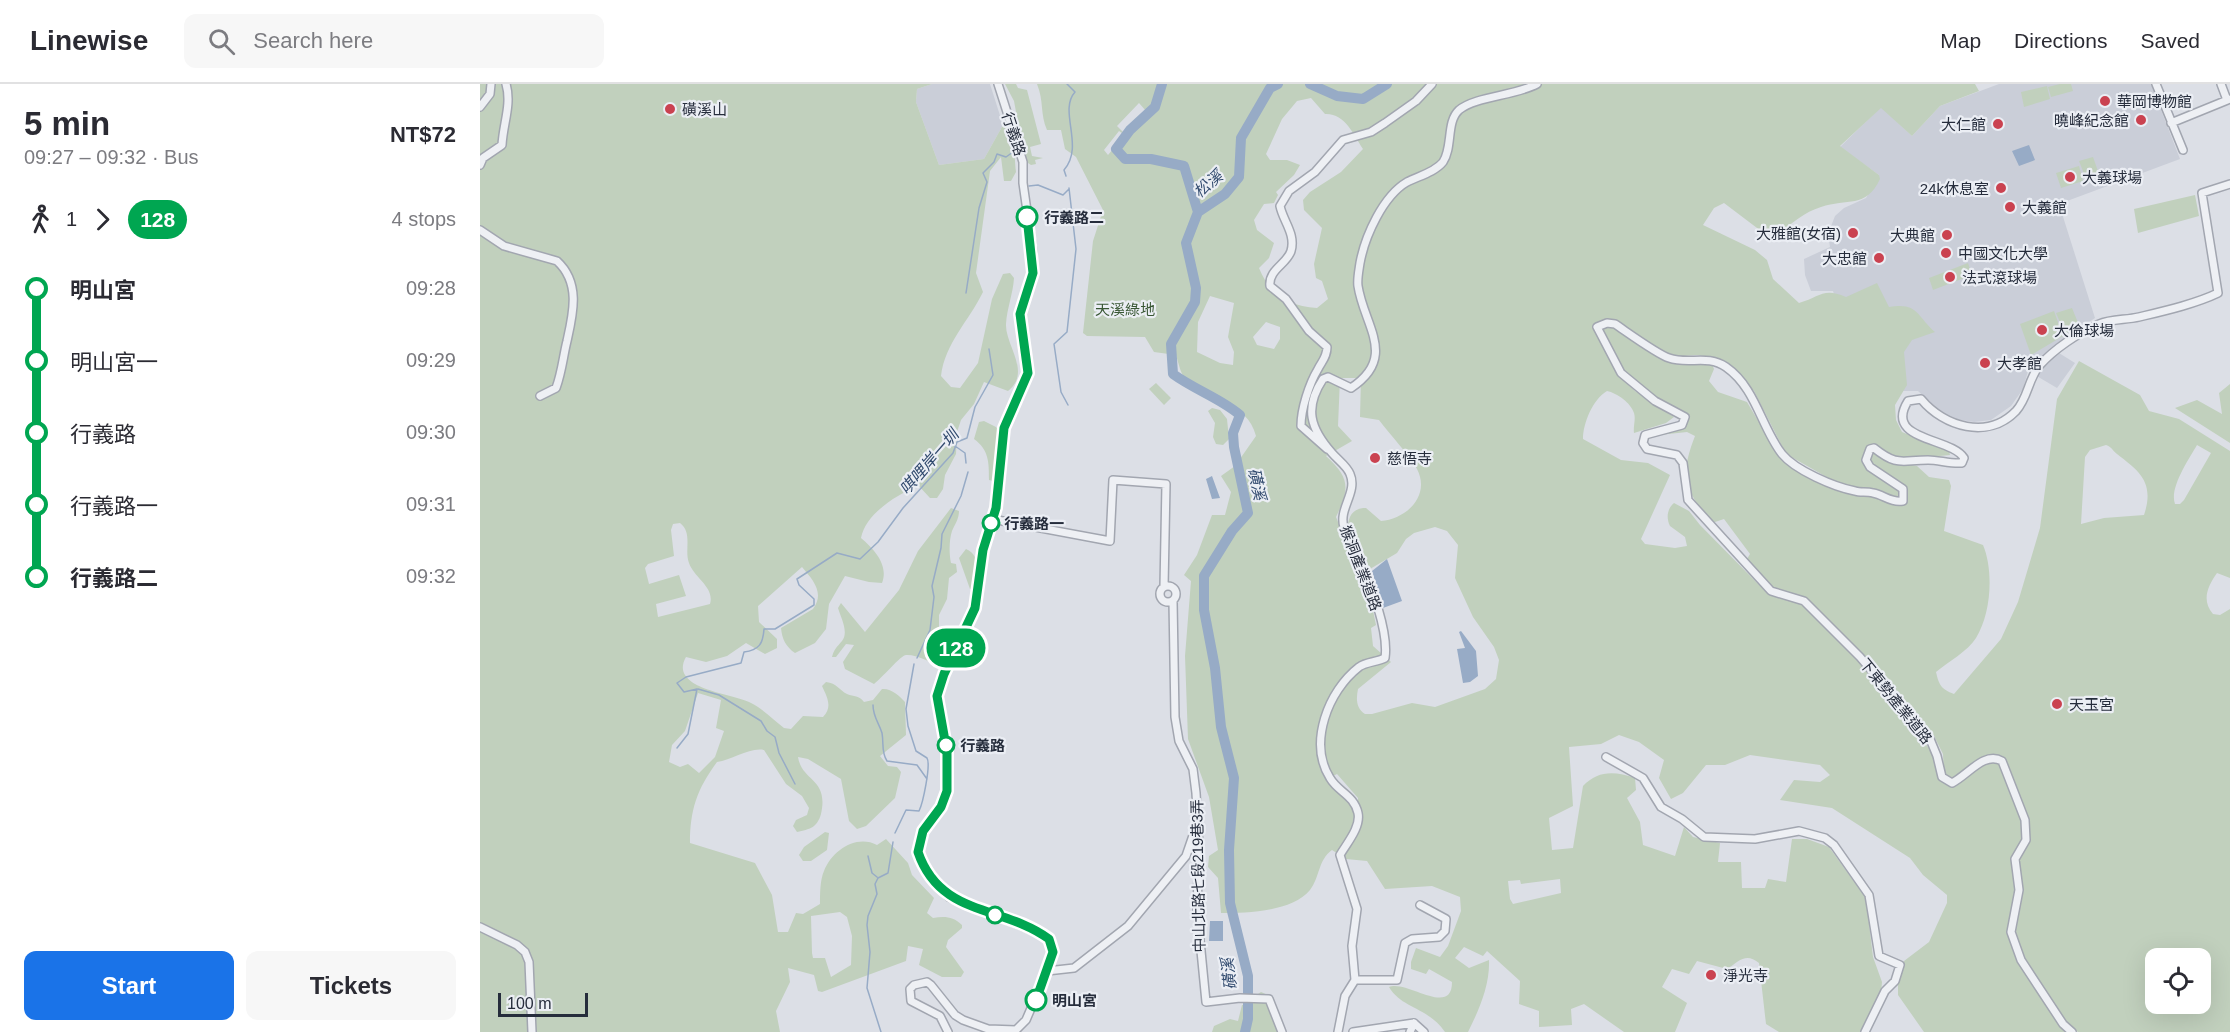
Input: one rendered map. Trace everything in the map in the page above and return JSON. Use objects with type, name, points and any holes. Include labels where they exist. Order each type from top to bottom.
[{"type":"street","points":[[480,107],[490,94],[491,84]]},
{"type":"street","points":[[480,165],[483,158],[502,145],[502,125],[510,97],[506,84]]},
{"type":"street","name":"行義路","points":[[948,1032],[940,1016],[911,1001],[910,989],[914,985],[927,982],[955,1016],[963,1020],[988,1029],[1010,1032],[1026,1020],[1053,952],[1049,939],[950,897],[931,878],[918,852],[923,831],[941,807],[947,791],[947,752],[937,696],[944,674],[975,608],[983,550],[996,508],[1004,428],[1028,373],[1020,314],[1033,273],[1023,162],[998,84]]},
{"type":"street","points":[[1331,452],[1301,426],[1310,389],[1317,370],[1327,355],[1327,347],[1309,331],[1286,299],[1270,286],[1273,274],[1291,251],[1291,231],[1280,206],[1289,191],[1315,172],[1342,140],[1371,132],[1416,101],[1432,84]]},
{"type":"street","name":"猴洞產業道路","points":[[1355,980],[1352,946],[1357,909],[1340,855],[1358,822],[1358,814],[1354,801],[1332,782],[1323,767],[1319,747],[1324,717],[1340,689],[1360,666],[1385,658],[1386,649],[1378,612],[1360,561],[1344,528],[1342,517],[1353,486],[1351,475],[1331,452],[1312,424],[1311,413],[1323,379],[1328,377],[1352,388],[1365,379],[1374,362],[1376,351],[1373,332],[1358,285],[1363,249],[1382,206],[1406,183],[1441,164],[1447,154],[1456,113],[1466,105],[1525,91],[1537,84]]},
{"type":"street","points":[[2156,84],[2183,150]]},
{"type":"street","points":[[2171,123],[2229,100],[2221,84]]},
{"type":"street","name":"下東勢產業道路","points":[[2072,1032],[2063,1024],[2021,960],[2011,932],[2019,890],[2016,859],[2026,840],[2025,820],[2002,761],[1996,758],[1985,759],[1962,778],[1952,783],[1942,777],[1930,739],[1860,657],[1804,602],[1771,591],[1689,500],[1683,463],[1677,455],[1647,449],[1643,443],[1645,435],[1682,425],[1685,417],[1655,401],[1621,372],[1597,332],[1597,327],[1602,324],[1615,324],[1668,358],[1682,361],[1702,358],[1727,367],[1759,408],[1784,457],[1818,478],[1856,492],[1873,493],[1896,502],[1903,501],[1903,489],[1870,467],[1866,460],[1870,449],[1874,448],[1889,459],[1909,463],[1926,460],[1962,463],[1964,458],[1953,448],[1926,440],[1911,432],[1904,423],[1903,409],[1908,401],[1921,399],[1937,416],[1951,423],[1985,427],[2004,420],[2017,410],[2040,365],[2065,344],[2100,324],[2139,316],[2217,294],[2202,193],[2230,185]]},
{"type":"street","points":[[480,230],[504,246],[536,253],[557,261],[563,267],[572,285],[574,316],[562,373],[556,388],[540,396]]},
{"type":"street","points":[[992,519],[1110,541],[1113,480],[1166,484],[1163,574],[1167,586],[1176,591],[1170,602],[1160,594],[1167,586]]},
{"type":"street","name":"中山北路七段219巷3弄","points":[[1170,602],[1175,611],[1174,717],[1179,741],[1193,769],[1198,822],[1197,910],[1206,1002],[1240,998],[1269,999],[1282,1032]]},
{"type":"street","points":[[1606,757],[1643,778],[1661,807],[1682,819],[1704,837],[1759,838],[1799,831],[1825,838],[1834,845],[1866,889],[1874,919],[1879,956],[1881,959],[1897,962],[1900,969],[1865,1032]]},
{"type":"street","points":[[1047,971],[1074,968],[1128,926],[1186,856],[1198,822]]},
{"type":"street","points":[[1338,1032],[1345,996],[1355,980],[1397,980],[1405,943],[1412,939],[1439,937],[1445,931],[1446,920],[1420,905]]},
{"type":"street","points":[[480,927],[525,952],[529,962],[532,1032]]},
{"type":"street","points":[[1353,1032],[1414,1023]]},
{"type":"street","points":[[1410,1032],[1414,1023]]},
{"type":"street","points":[[1414,1023],[1424,1032]]},
{"type":"shaded area","points":[[932,84],[990,84],[1003,125],[984,159],[939,165],[916,102],[917,89]]},
{"type":"shaded area","name":"中國文化大學","points":[[1999,84],[2151,84],[2180,159],[2059,204],[2095,318],[2051,348],[2075,363],[2057,388],[2028,371],[2023,389],[2011,406],[1991,420],[1974,422],[1955,419],[1941,412],[1918,391],[1904,391],[1855,358],[1833,291],[1811,291],[1805,275],[1804,259],[1830,247],[1828,234],[1835,216],[1844,208],[1866,198],[1879,175],[1840,147],[1881,107],[1912,136],[1940,106]]},
{"type":"green space","points":[[480,84],[932,84],[917,89],[916,102],[939,165],[984,159],[1003,125],[1007,125],[1013,143],[1016,172],[1011,181],[1004,181],[1001,157],[990,171],[976,273],[983,292],[947,353],[941,376],[951,387],[960,388],[978,363],[992,299],[1003,274],[1010,273],[1014,278],[1006,324],[1018,367],[1015,384],[1008,391],[984,382],[974,404],[961,420],[957,432],[956,454],[945,475],[943,489],[937,498],[930,498],[918,485],[875,513],[861,538],[871,547],[882,564],[884,576],[882,583],[845,576],[829,604],[826,629],[815,643],[795,653],[783,639],[781,628],[813,609],[818,598],[816,587],[802,567],[758,606],[759,622],[777,639],[777,648],[765,654],[746,643],[727,656],[706,662],[686,657],[683,668],[686,676],[693,683],[751,703],[784,728],[791,729],[803,716],[823,717],[828,709],[827,698],[822,686],[826,682],[864,702],[873,700],[882,689],[885,689],[892,691],[905,702],[906,735],[880,756],[888,766],[897,767],[901,772],[895,798],[866,826],[857,829],[849,821],[841,779],[808,759],[798,757],[804,771],[818,787],[822,802],[821,814],[815,825],[797,832],[793,826],[796,820],[807,815],[809,808],[802,796],[786,784],[764,750],[759,750],[717,762],[704,781],[696,800],[691,820],[690,843],[755,863],[772,895],[778,932],[788,932],[796,913],[803,914],[820,904],[823,875],[828,863],[839,851],[861,841],[877,845],[886,839],[908,863],[912,875],[934,898],[927,913],[933,918],[952,918],[962,925],[962,928],[948,940],[946,947],[964,972],[961,977],[942,977],[919,965],[923,949],[908,946],[906,961],[822,992],[818,991],[814,975],[788,968],[790,982],[776,1011],[780,1032],[480,1032]],"holes":[[[680,523],[686,532],[689,563],[710,593],[710,604],[658,617],[656,604],[686,596],[679,575],[649,584],[645,568],[648,564],[674,556],[671,530],[673,524]],[[698,693],[721,700],[716,728],[724,731],[715,757],[699,773],[688,764],[680,767],[669,762],[672,745],[685,731]],[[840,912],[847,917],[852,936],[851,965],[831,977],[825,958],[813,958],[811,916]]]},
{"type":"green space","points":[[1005,84],[1016,84],[1018,88],[1027,90],[1041,144],[1030,147],[1032,156],[1043,158],[1035,160],[1036,164],[1031,165],[1025,161],[1014,101]]},
{"type":"green space","name":"天溪綠地","points":[[1037,84],[1975,84],[1979,91],[1940,106],[1912,136],[1881,108],[1840,146],[1879,175],[1880,179],[1875,188],[1862,199],[1815,209],[1777,235],[1761,231],[1724,203],[1714,208],[1703,225],[1755,250],[1767,260],[1773,279],[1799,303],[1827,293],[1846,297],[1877,283],[1889,307],[1906,306],[1916,311],[1935,332],[1912,340],[1904,352],[1907,385],[1895,405],[1896,420],[1902,432],[1949,451],[1950,455],[1898,460],[1875,447],[1865,460],[1901,490],[1901,499],[1839,484],[1786,454],[1754,391],[1734,370],[1717,358],[1697,355],[1672,357],[1611,319],[1596,324],[1594,328],[1618,375],[1635,391],[1674,417],[1666,423],[1634,433],[1635,418],[1632,409],[1623,399],[1607,391],[1597,400],[1590,412],[1583,439],[1621,460],[1648,463],[1670,475],[1641,539],[1645,544],[1675,548],[1687,546],[1685,537],[1670,526],[1668,517],[1674,503],[1689,511],[1769,595],[1803,605],[1858,658],[1935,756],[1941,778],[1952,784],[1990,761],[1996,760],[2002,764],[2023,821],[2023,839],[2013,859],[2017,890],[2008,932],[2013,950],[2068,1032],[1924,1032],[1898,995],[1898,984],[1904,961],[1929,942],[1947,903],[1947,895],[1923,875],[1910,858],[1832,808],[1780,800],[1794,780],[1820,782],[1830,775],[1820,765],[1750,755],[1725,765],[1706,765],[1683,793],[1671,799],[1659,778],[1664,760],[1639,742],[1619,735],[1601,744],[1569,747],[1573,806],[1549,818],[1552,850],[1573,848],[1583,786],[1595,777],[1607,773],[1635,778],[1636,790],[1627,798],[1640,822],[1643,845],[1675,856],[1684,827],[1693,837],[1720,843],[1718,862],[1741,862],[1742,888],[1765,888],[1768,879],[1786,882],[1792,839],[1807,839],[1829,847],[1866,898],[1873,957],[1882,982],[1881,993],[1861,1032],[1779,1032],[1766,1024],[1759,963],[1750,958],[1739,961],[1727,969],[1697,961],[1689,974],[1672,969],[1662,987],[1687,1003],[1675,1032],[1624,1032],[1584,1004],[1571,1009],[1572,1025],[1539,1027],[1539,1011],[1519,1004],[1520,981],[1487,951],[1483,956],[1464,947],[1455,958],[1469,968],[1489,960],[1486,988],[1468,1032],[1445,1032],[1431,1018],[1401,1000],[1389,987],[1397,986],[1437,997],[1445,997],[1450,992],[1452,982],[1429,969],[1426,974],[1411,969],[1411,962],[1416,948],[1440,957],[1448,946],[1461,911],[1460,897],[1432,886],[1385,889],[1367,861],[1346,859],[1332,850],[1324,859],[1310,890],[1292,903],[1268,910],[1221,913],[1218,878],[1208,867],[1209,856],[1218,850],[1209,797],[1188,739],[1185,656],[1191,581],[1184,575],[1197,555],[1212,515],[1225,515],[1231,492],[1221,476],[1235,466],[1256,436],[1244,415],[1205,394],[1187,381],[1181,372],[1176,355],[1154,352],[1145,337],[1087,336],[1083,333],[1093,241],[1103,210],[1076,157],[1065,149],[1061,130],[1047,130]],"holes":[[[1311,98],[1325,114],[1338,117],[1343,121],[1363,149],[1341,172],[1310,192],[1303,200],[1304,210],[1322,228],[1314,264],[1316,278],[1322,281],[1328,299],[1317,308],[1297,305],[1281,297],[1269,285],[1259,268],[1269,258],[1274,243],[1257,230],[1254,220],[1264,204],[1274,203],[1278,195],[1276,192],[1294,175],[1300,165],[1287,160],[1270,160],[1266,154],[1282,119],[1297,101]],[[1139,103],[1146,111],[1125,134],[1117,126]],[[1119,131],[1125,135],[1108,155],[1104,150]],[[1210,296],[1234,303],[1228,337],[1234,352],[1233,365],[1220,363],[1197,352],[1198,322]],[[1266,322],[1280,327],[1280,339],[1274,349],[1257,345],[1253,337]],[[1340,378],[1361,378],[1360,417],[1379,420],[1417,469],[1421,488],[1414,504],[1399,516],[1381,521],[1366,508],[1362,508],[1354,512],[1348,524],[1370,569],[1397,553],[1406,539],[1414,533],[1435,527],[1447,531],[1458,545],[1455,578],[1473,617],[1494,647],[1499,660],[1496,679],[1485,689],[1435,707],[1412,703],[1365,714],[1358,706],[1358,689],[1391,662],[1373,646],[1371,628],[1376,625],[1372,606],[1336,517],[1344,498],[1345,484],[1340,471],[1326,456],[1352,441],[1338,426]],[[1337,774],[1358,798],[1358,801],[1344,796],[1333,776]],[[1560,879],[1561,893],[1513,904],[1510,899],[1508,881],[1520,880],[1521,884]]]},
{"type":"green space","points":[[2071,84],[2073,91],[2051,97],[2048,87]]},
{"type":"green space","points":[[2047,86],[2050,99],[2024,107],[2021,92]]},
{"type":"green space","points":[[2093,157],[2099,174],[2086,179],[2079,161]]},
{"type":"green space","points":[[2079,166],[2083,181],[2061,188],[2056,173]]},
{"type":"green space","points":[[2195,195],[2199,216],[2138,233],[2134,209]]},
{"type":"green space","name":"法式滾球場","points":[[1968,263],[1972,275],[1933,290],[1929,278]]},
{"type":"green space","name":"大倫球場","points":[[2072,308],[2079,325],[2065,334],[2056,313]]},
{"type":"green space","name":"大倫球場","points":[[2054,311],[2063,336],[2031,355],[2020,324]]},
{"type":"green space","points":[[1606,325],[1613,327],[1646,350],[1666,359],[1677,362],[1707,361],[1712,364],[1714,369],[1709,381],[1718,392],[1747,402],[1780,458],[1818,481],[1873,495],[1895,505],[1904,504],[1907,496],[1904,489],[1871,466],[1868,455],[1874,450],[1888,461],[1917,466],[1929,477],[1949,480],[1951,486],[1944,531],[1983,545],[1990,580],[1988,605],[1976,638],[1963,652],[1936,672],[1941,686],[1954,694],[2001,639],[2018,602],[2040,528],[2057,399],[2079,361],[2140,395],[2149,411],[2179,419],[2230,451],[2230,578],[2217,573],[2207,593],[2207,604],[2213,614],[2220,615],[2230,609],[2230,1032],[2078,1032],[2064,1022],[2018,948],[2014,931],[2022,890],[2018,859],[2028,820],[2006,762],[1996,756],[1953,780],[1944,775],[1943,754],[1934,736],[1864,656],[1807,599],[1774,588],[1747,559],[1750,554],[1724,519],[1712,523],[1696,501],[1687,482],[1687,462],[1695,436],[1687,432],[1659,435],[1685,427],[1688,415],[1651,394],[1624,372],[1600,329]],"holes":[[[2106,445],[2143,478],[2148,494],[2144,515],[2104,518],[2081,524],[2085,457],[2090,450]],[[2197,445],[2211,453],[2184,500],[2180,504],[2175,504],[2177,482]]]},
{"type":"green space","points":[[1156,383],[1171,398],[1164,405],[1149,389]]},
{"type":"green space","points":[[2230,384],[2230,443],[2175,408],[2197,400],[2222,414],[2219,393]]},
{"type":"green space","points":[[1212,408],[1220,410],[1227,419],[1229,439],[1223,445],[1216,444],[1213,437],[1215,423],[1208,411]]},
{"type":"green space","points":[[984,421],[996,427],[999,432],[997,467],[993,481],[989,480],[985,452],[974,439],[979,422]]},
{"type":"green space","points":[[951,508],[959,511],[951,535],[950,547],[951,563],[956,564],[957,572],[949,578],[947,599],[939,615],[939,628],[950,636],[953,632],[952,645],[945,658],[939,665],[910,655],[903,656],[874,684],[845,669],[843,662],[854,645],[846,644],[836,657],[832,657],[845,633],[838,608],[841,603],[865,632],[899,590],[918,551]]},
{"type":"green space","points":[[966,549],[974,556],[977,565],[974,587],[970,589],[959,558]]},
{"type":"green space","points":[[825,832],[829,833],[827,850],[811,861],[803,861],[799,855],[804,847]]},
{"type":"green space","points":[[1234,964],[1235,985],[1226,985],[1225,965]]},
{"type":"green space","points":[[1261,992],[1270,996],[1281,1032],[1212,1032],[1214,1026],[1230,1019],[1238,1021],[1242,1005],[1250,1005],[1255,996]]},
{"type":"water","points":[[2029,145],[2035,160],[2019,166],[2012,151]]},
{"type":"water","points":[[1212,476],[1220,498],[1212,499],[1206,479]]},
{"type":"water","points":[[1387,559],[1402,601],[1383,608],[1372,571]]},
{"type":"water","points":[[1461,631],[1476,651],[1478,676],[1470,682],[1463,683],[1457,649],[1465,648],[1459,632]]},
{"type":"water","points":[[1210,921],[1223,921],[1223,941],[1209,941]]},
{"type":"waterway","points":[[1066,176],[1064,170],[1070,161],[1072,150],[1069,109],[1075,92],[1067,84]]},
{"type":"waterway","name":"磺溪","points":[[1162,84],[1155,107],[1130,130],[1116,149],[1125,159],[1151,159],[1184,166],[1198,212],[1186,243],[1196,288],[1195,302],[1171,344],[1173,374],[1240,415],[1233,433],[1234,447],[1248,513],[1232,531],[1204,576],[1204,610],[1215,668],[1221,727],[1234,778],[1229,850],[1230,903],[1248,976],[1248,1019],[1245,1032]]},
{"type":"waterway","name":"松溪","points":[[1198,212],[1225,194],[1239,177],[1241,138],[1270,88],[1278,84]]},
{"type":"waterway","name":"松溪","points":[[1310,84],[1337,96],[1363,99],[1387,84]]},
{"type":"waterway","points":[[966,293],[979,208],[987,182],[983,173],[994,162],[997,154],[1006,157],[1013,152]]},
{"type":"waterway","points":[[1029,186],[1038,185],[1063,195],[1069,189]]},
{"type":"waterway","points":[[1068,405],[1061,392],[1054,344],[1067,332],[1076,249],[1069,188]]},
{"type":"waterway","name":"唭哩岸一圳","points":[[677,748],[688,734],[697,689],[684,692],[677,683],[686,677],[741,663],[744,652],[753,650],[759,645],[763,639],[764,629],[775,629],[814,605],[814,599],[799,585],[797,579],[837,553],[860,559],[878,542],[903,508],[953,453],[957,442],[967,438],[975,407],[993,375],[989,349]]},
{"type":"waterway","name":"唭哩岸一圳","points":[[955,446],[965,453],[966,463]]},
{"type":"waterway","points":[[917,658],[930,630],[934,597],[932,586],[942,534],[961,496],[968,472]]},
{"type":"waterway","points":[[895,833],[906,810],[919,811],[927,776],[927,758],[916,751],[908,726],[906,709],[914,664]]},
{"type":"waterway","points":[[698,689],[719,695],[761,721],[767,731],[775,737],[779,753],[795,784]]},
{"type":"waterway","points":[[873,705],[882,733],[883,751],[887,761],[917,765],[927,779]]},
{"type":"waterway","points":[[881,1032],[867,988],[870,952],[867,925],[868,916],[877,894],[875,884],[878,878],[888,873],[893,842]]},
{"type":"waterway","points":[[868,856],[872,873],[877,877]]},
{"type":"bus line","name":"128","points":[[1027,217],[1033,253],[1031,262],[1033,273],[1020,314],[1028,373],[1007,419],[1002,436],[996,508],[983,550],[975,608],[944,674],[937,696],[947,752],[949,774],[947,791],[941,807],[923,831],[918,852],[931,878],[950,897],[1042,934],[1049,939],[1053,952],[1051,962],[1036,1000]]},
{"type":"place","name":"華岡博物館","points":[[2105,101]]},
{"type":"place","name":"磺溪山","points":[[670,109]]},
{"type":"place","name":"曉峰紀念館","points":[[2141,120]]},
{"type":"place","name":"大仁館","points":[[1998,124]]},
{"type":"place","name":"大義球場","points":[[2070,177]]},
{"type":"place","name":"24k休息室","points":[[2001,188]]},
{"type":"place","name":"大義館","points":[[2010,207]]},
{"type":"place","name":"行義路二","points":[[1027,217]]},
{"type":"place","name":"大雅館(女宿)","points":[[1853,233]]},
{"type":"place","name":"大典館","points":[[1947,235]]},
{"type":"place","name":"中國文化大學","points":[[1946,253]]},
{"type":"place","name":"大忠館","points":[[1879,258]]},
{"type":"place","name":"法式滾球場","points":[[1950,277]]},
{"type":"place","name":"大倫球場","points":[[2042,330]]},
{"type":"place","name":"大孝館","points":[[1985,363]]},
{"type":"place","name":"慈悟寺","points":[[1375,458]]},
{"type":"place","name":"行義路一","points":[[991,523]]},
{"type":"place","name":"天玉宮","points":[[2057,704]]},
{"type":"place","name":"行義路","points":[[946,745]]},
{"type":"place","name":"淨光寺","points":[[1711,975]]},
{"type":"place","name":"明山宮","points":[[1036,1000]]}]
